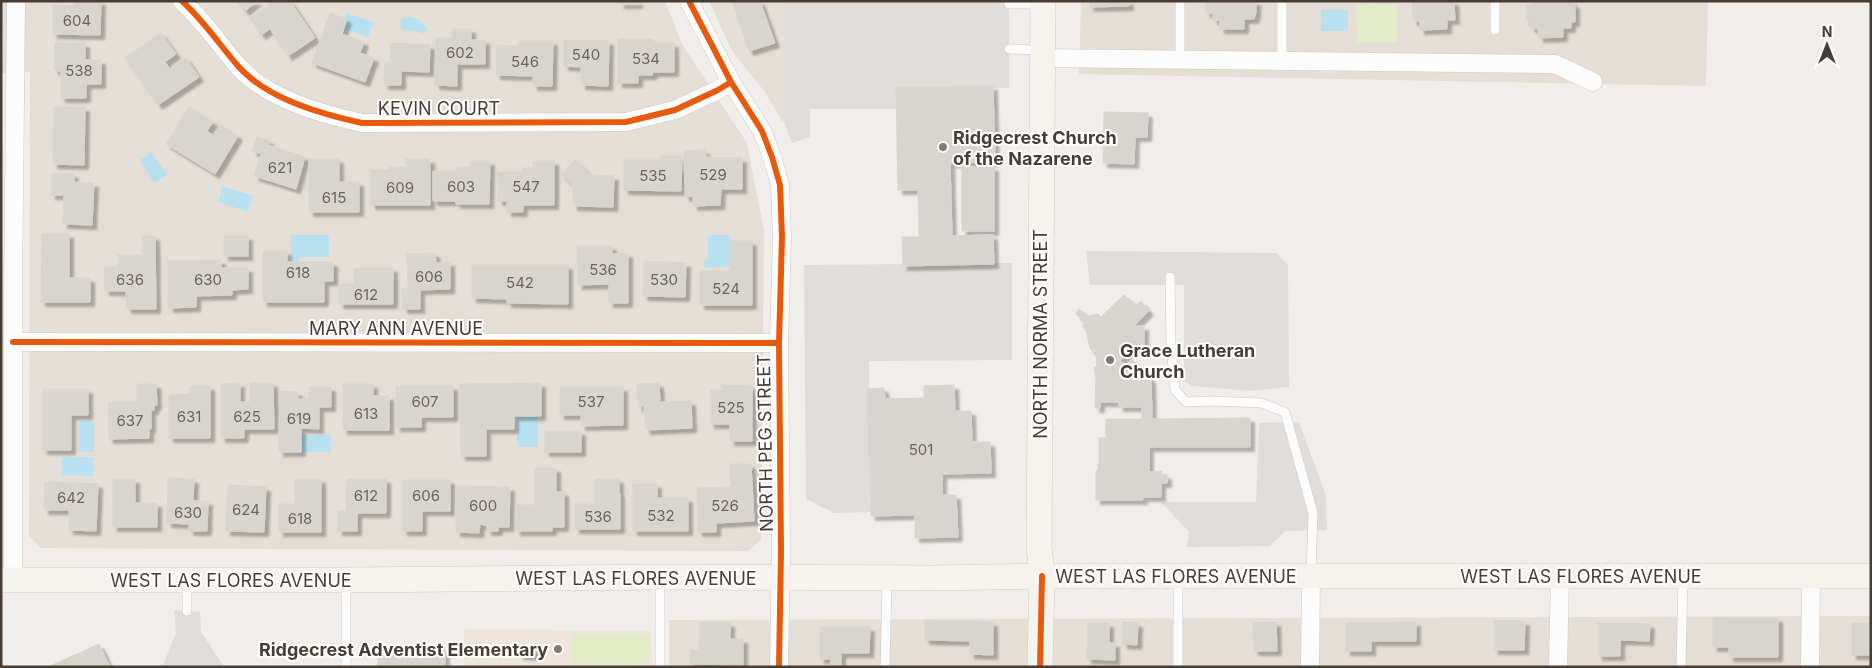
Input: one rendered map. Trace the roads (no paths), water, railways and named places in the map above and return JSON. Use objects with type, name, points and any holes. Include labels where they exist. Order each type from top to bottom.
[{"type":"main road","name":"NORTH NORMA STREET","points":[[1040,667],[1042,576],[1039,537],[1043,2]]},
{"type":"main road","name":"WEST LAS FLORES AVENUE","points":[[7,580],[1042,576],[1871,576]]},
{"type":"street","points":[[7,580],[14,489],[13,342],[16,1]]},
{"type":"street","name":"KEVIN COURT","points":[[182,1],[216,36],[239,66],[254,80],[290,101],[325,115],[362,123],[626,122],[675,110],[731,82]]},
{"type":"street","name":"NORTH PEG STREET","points":[[688,1],[731,82],[762,132],[780,185],[782,237],[779,343],[779,667]]},
{"type":"street","points":[[1043,54],[1180,59],[1556,64],[1593,82]]},
{"type":"street","name":"MARY ANN AVENUE","points":[[13,342],[779,343]]},
{"type":"street","points":[[1310,667],[1311,576]]},
{"type":"street","points":[[1558,667],[1560,576]]},
{"type":"street","points":[[1810,667],[1811,576]]},
{"type":"lane","points":[[1180,1],[1180,59]]},
{"type":"lane","points":[[1282,1],[1282,60]]},
{"type":"lane","points":[[1495,1],[1495,30]]},
{"type":"lane","points":[[1009,4],[1043,2]]},
{"type":"lane","points":[[1009,49],[1043,54]]},
{"type":"lane","points":[[1170,277],[1171,346],[1175,390],[1186,402],[1261,403],[1285,412],[1313,513],[1311,576]]},
{"type":"lane","points":[[1178,576],[1178,667]]},
{"type":"lane","points":[[1681,667],[1683,576]]},
{"type":"lane","points":[[660,577],[660,667]]},
{"type":"lane","points":[[885,667],[886,577]]},
{"type":"lane","points":[[187,580],[187,611]]},
{"type":"lane","points":[[346,580],[346,667]]},
{"type":"water","points":[[1321,10],[1348,10],[1348,31],[1321,31]]},
{"type":"water","points":[[346,13],[373,22],[368,37],[341,28]]},
{"type":"water","points":[[408,17],[422,22],[427,29],[425,33],[414,30],[403,31],[400,27],[401,19]]},
{"type":"water","points":[[152,152],[167,175],[154,183],[140,160]]},
{"type":"water","points":[[223,186],[253,196],[248,212],[218,202]]},
{"type":"water","points":[[291,235],[329,235],[329,257],[299,257],[299,261],[291,261]]},
{"type":"water","points":[[710,235],[727,235],[731,239],[732,266],[704,268],[704,262],[708,259],[708,237]]},
{"type":"water","points":[[517,414],[538,415],[538,447],[517,447]]},
{"type":"water","points":[[79,421],[94,421],[94,452],[79,452]]},
{"type":"water","points":[[302,435],[331,435],[331,452],[302,452]]},
{"type":"water","points":[[62,457],[93,457],[93,476],[61,475]]},
{"type":"place","name":"Ridgecrest Church of the Nazarene","points":[[943,147]]},
{"type":"place","name":"Grace Lutheran Church","points":[[1110,360]]},
{"type":"place","name":"Ridgecrest Adventist Elementary","points":[[558,649]]}]
